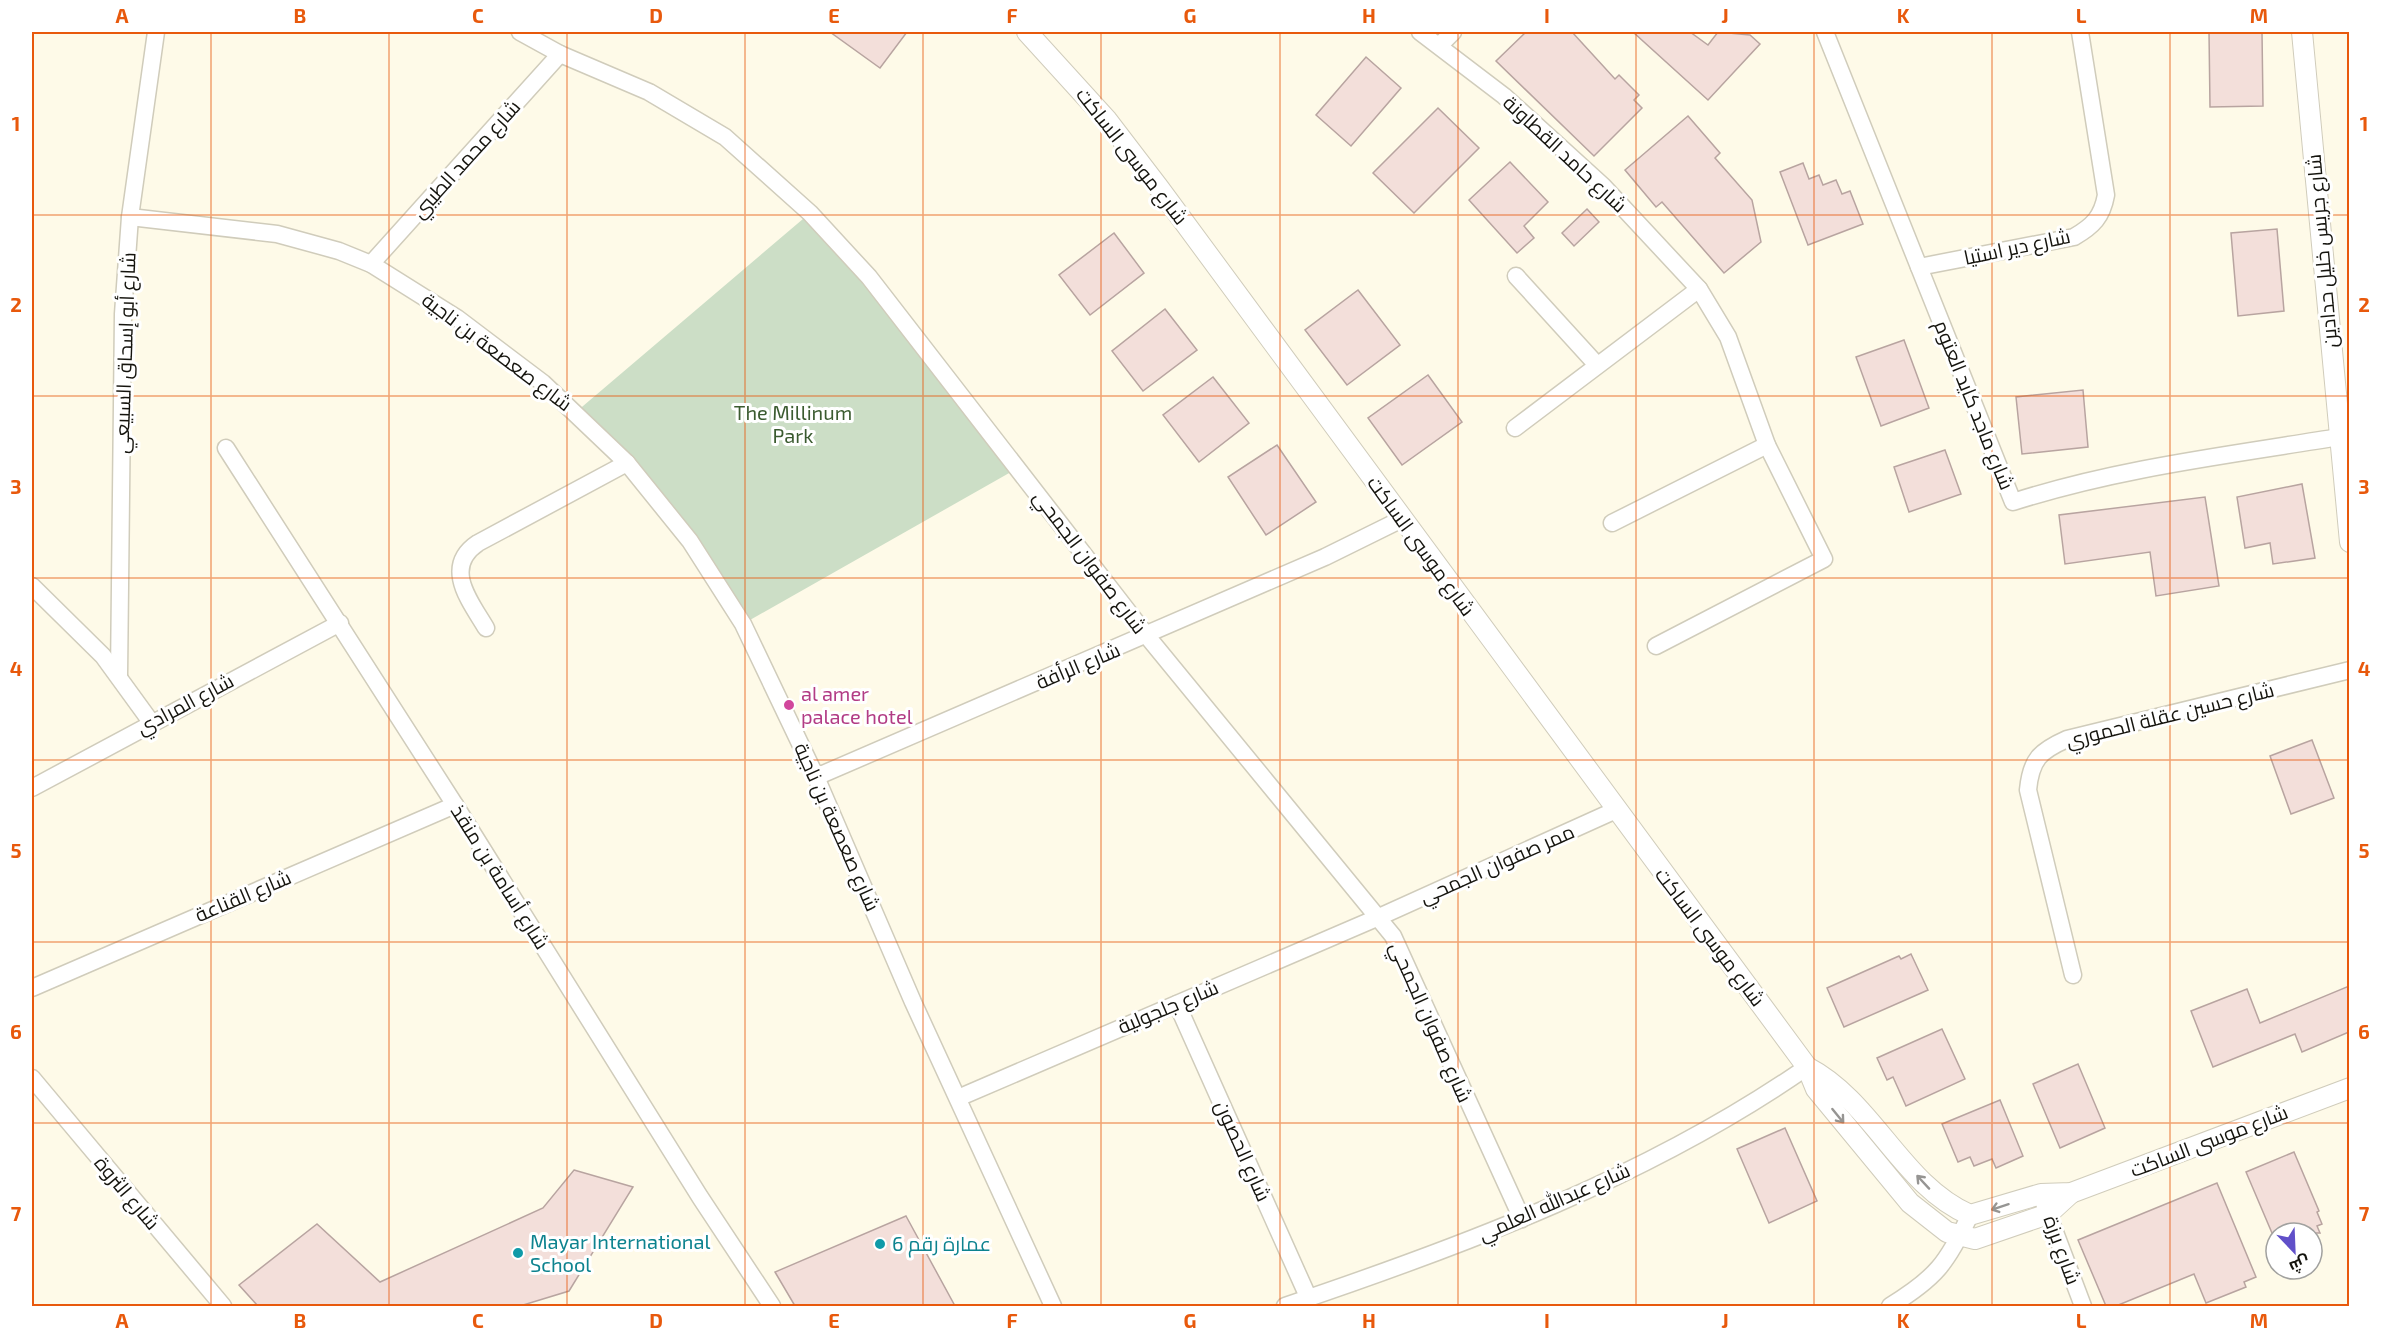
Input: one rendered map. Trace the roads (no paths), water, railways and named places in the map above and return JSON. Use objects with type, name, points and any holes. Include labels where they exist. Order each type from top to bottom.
[{"type":"street","name":"شارع أبو إسحاق السبيعي","points":[[119,676],[123,314],[130,217],[156,32]]},
{"type":"street","name":"شارع صفوان الجمحي","points":[[520,32],[560,54],[649,92],[725,137],[810,213],[869,277],[1146,636],[1393,936],[1522,1219]]},
{"type":"street","name":"شارع موسى الساكت","points":[[1027,32],[1054,59],[1113,129],[1807,1067],[1816,1089],[1910,1203],[1947,1232],[1959,1237],[1975,1239],[2048,1214],[2071,1193]]},
{"type":"street","name":"شارع حامد القطاونة","points":[[1420,32],[1504,96],[1603,186],[1699,289],[1728,337],[1767,445],[1824,559],[1656,646]]},
{"type":"street","points":[[1440,45],[1453,32]]},
{"type":"street","name":"شارع ماجد كايد العتوم","points":[[1825,32],[2013,502],[2054,489],[2173,464],[2339,437]]},
{"type":"street","name":"شارع دير استيا","points":[[1919,267],[2074,237],[2090,227],[2103,213],[2106,195],[2080,32]]},
{"type":"street","name":"شارع جريس خليل حدادين","points":[[2302,32],[2349,542]]},
{"type":"street","name":"شارع محمد الطيبي","points":[[371,264],[560,54]]},
{"type":"street","name":"شارع صعصعة بن ناجية","points":[[130,217],[277,234],[339,251],[371,264],[457,318],[543,383],[627,463],[690,542],[734,609],[816,777],[913,1002],[1053,1306]]},
{"type":"street","points":[[1516,276],[1597,365]]},
{"type":"street","points":[[1515,428],[1699,289]]},
{"type":"street","points":[[1612,523],[1767,445]]},
{"type":"street","name":"شارع أسامة بن منقذ","points":[[226,448],[340,623],[700,1197],[772,1306]]},
{"type":"street","points":[[486,628],[460,583],[460,569],[466,554],[478,543],[627,463]]},
{"type":"street","name":"شارع الرأفة","points":[[816,777],[1146,636],[1344,548],[1402,519]]},
{"type":"street","points":[[32,586],[103,656],[151,722]]},
{"type":"street","name":"شارع المرادي","points":[[32,788],[151,722],[340,623]]},
{"type":"street","name":"شارع حسين عقلة الحموري","points":[[2073,975],[2028,790],[2030,769],[2040,754],[2067,739],[2349,670]]},
{"type":"street","name":"شارع القناعة","points":[[32,988],[455,805]]},
{"type":"street","name":"ممر صفوان الجمحي","points":[[1379,917],[1616,810]]},
{"type":"street","name":"شارع جلجولية","points":[[958,1098],[1379,917]]},
{"type":"street","name":"شارع الحصون","points":[[1177,1004],[1309,1299]]},
{"type":"street","name":"شارع موسى الساكت","points":[[1807,1067],[1829,1078],[1934,1194],[1970,1215],[2041,1194],[2071,1193],[2349,1088]]},
{"type":"street","name":"شارع عبدالله العلمي","points":[[1286,1306],[1309,1299],[1329,1299],[1522,1219],[1695,1137],[1760,1100],[1807,1067]]},
{"type":"street","name":"شارع الثروة","points":[[32,1078],[223,1306]]},
{"type":"street","name":"شارع برزة","points":[[2041,1194],[2083,1306]]},
{"type":"street","points":[[1890,1306],[1920,1288],[1940,1270],[1970,1215]]},
{"type":"place","name":"al amer palace hotel","points":[[789,705]]},
{"type":"place","name":"عمارة رقم 6","points":[[880,1244]]},
{"type":"place","name":"Mayar International School","points":[[518,1253]]},
{"type":"park label","name":"The Millinum Park","points":[[793,424]]}]
